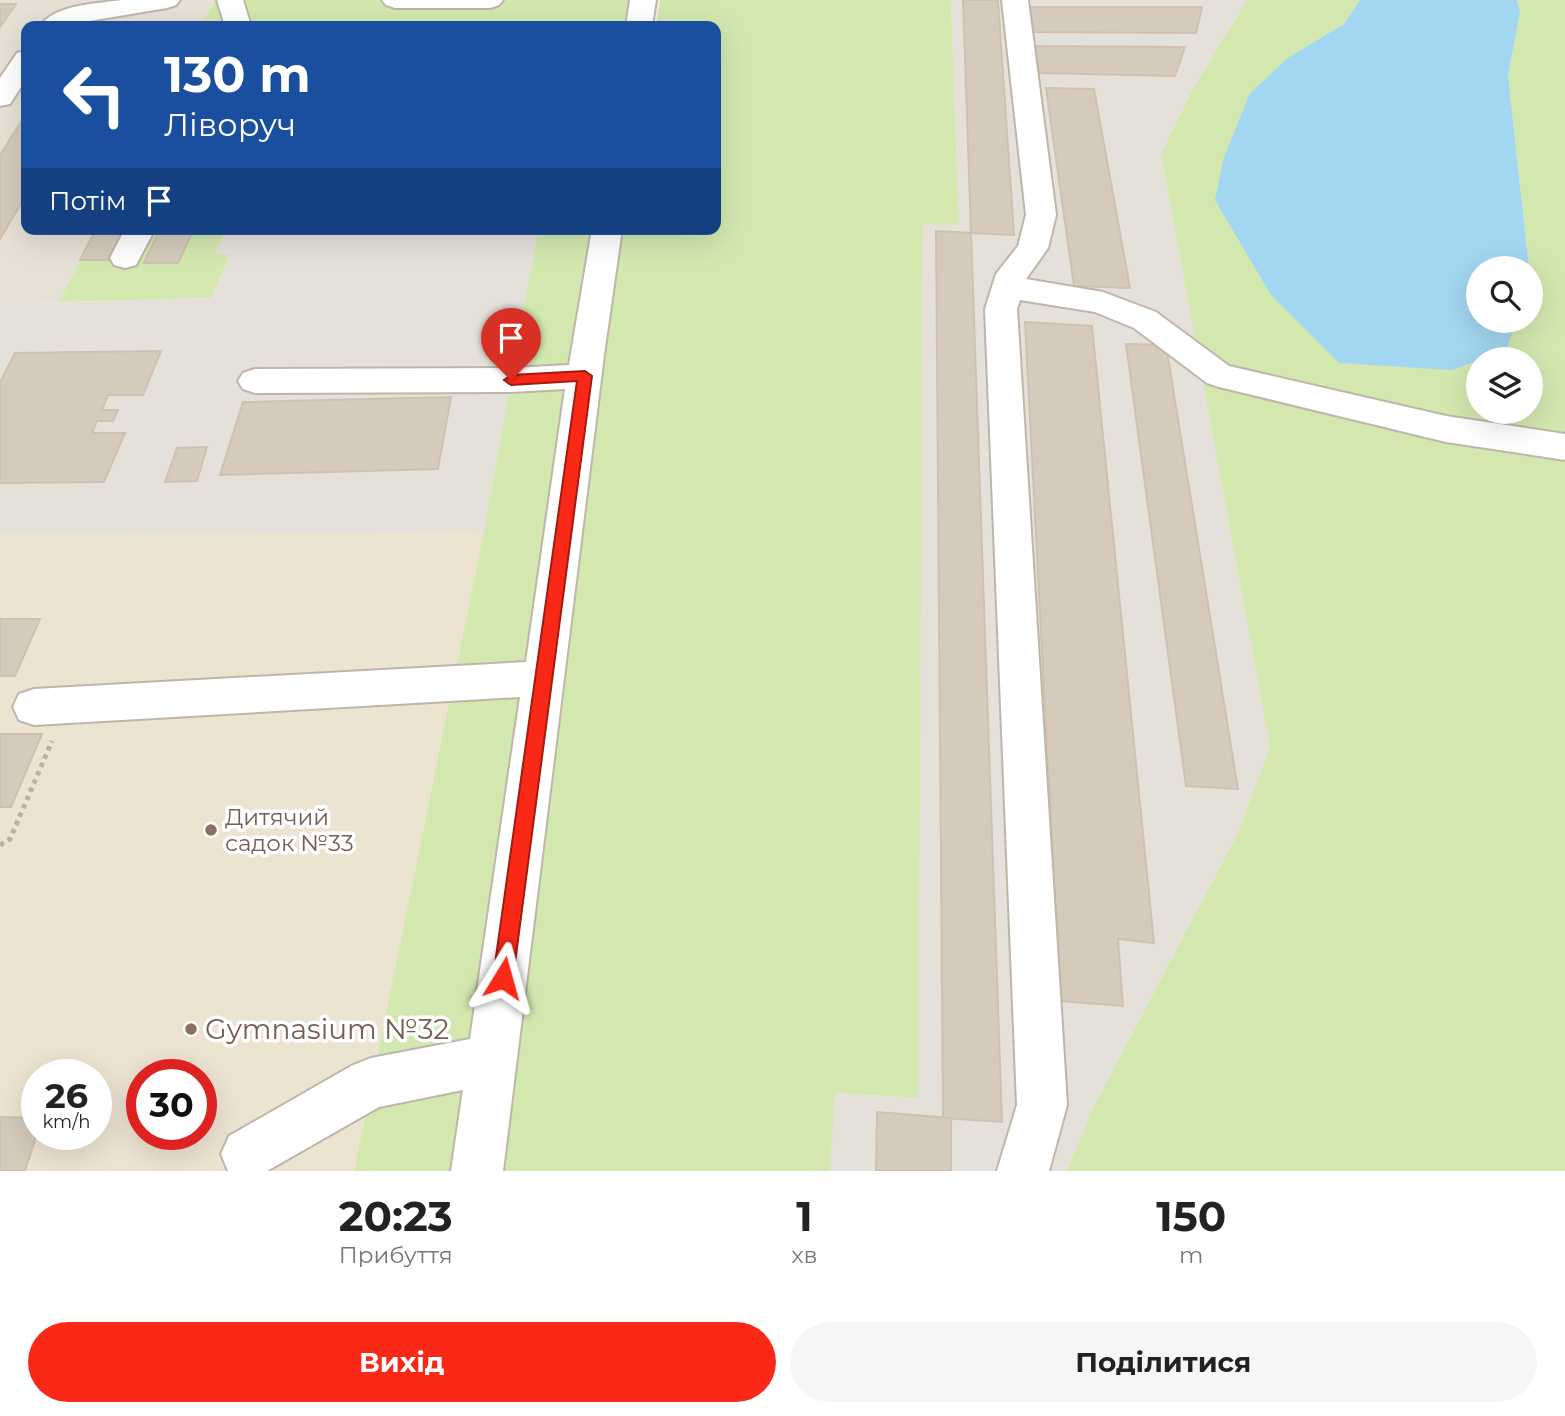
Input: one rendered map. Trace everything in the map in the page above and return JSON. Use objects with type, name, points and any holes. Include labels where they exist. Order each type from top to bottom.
[{"type":"street","points":[[63,21],[98,10],[151,5],[167,0]]},
{"type":"street","points":[[230,0],[236,21]]},
{"type":"street","points":[[396,0],[490,0]]},
{"type":"street","points":[[640,21],[643,0]]},
{"type":"street","points":[[1016,0],[1041,215],[1033,248],[1012,274],[1001,309],[1042,1105],[1023,1171]]},
{"type":"street","points":[[0,99],[21,67]]},
{"type":"street","points":[[125,258],[137,235]]},
{"type":"street","points":[[477,1171],[606,235]]},
{"type":"street","points":[[1008,288],[1062,294],[1103,303],[1145,320],[1219,375],[1446,429],[1565,447]]},
{"type":"street","points":[[255,381],[511,380],[585,376]]},
{"type":"street","points":[[50,706],[544,678]]},
{"type":"street","points":[[247,1154],[371,1083],[492,1060]]},
{"type":"path","points":[[0,845],[10,839],[50,706]]},
{"type":"shaded area","points":[[0,0],[215,0],[204,21],[21,21],[21,235],[93,235],[59,302],[0,304]]},
{"type":"shaded area","points":[[951,0],[1247,0],[1191,92],[1161,154],[1270,747],[1239,831],[1092,1110],[1067,1171],[830,1171],[834,1093],[917,1098],[923,223],[959,225]]},
{"type":"shaded area","points":[[223,235],[537,235],[484,531],[0,534],[0,304],[211,298],[230,256],[215,254]]},
{"type":"shaded area","name":"Дитячий садок №33","points":[[484,531],[354,1171],[0,1171],[0,534]]},
{"type":"green space","points":[[215,0],[643,0],[640,21],[204,21]]},
{"type":"green space","points":[[660,0],[951,0],[959,225],[923,224],[918,1098],[835,1093],[830,1171],[354,1171],[484,531],[537,235],[721,235],[721,21],[657,21]]},
{"type":"green space","points":[[1247,0],[1360,0],[1344,24],[1289,57],[1452,370],[1466,365],[1466,424],[1543,424],[1543,347],[1507,347],[1512,333],[1543,333],[1543,256],[1528,256],[1508,75],[1520,13],[1517,0],[1565,0],[1565,1171],[1067,1171],[1092,1110],[1239,831],[1270,747],[1161,154],[1191,92]]},
{"type":"green space","points":[[93,235],[223,235],[215,254],[230,255],[211,298],[59,302]]},
{"type":"water","points":[[1360,0],[1517,0],[1520,13],[1508,75],[1528,256],[1466,256],[1466,333],[1512,333],[1507,347],[1466,347],[1466,365],[1452,370],[1339,363],[1271,295],[1215,200],[1224,157],[1250,93],[1289,57],[1344,24]]},
{"type":"building","points":[[963,0],[998,0],[1014,235],[971,233]]},
{"type":"building","points":[[0,4],[16,4],[0,27]]},
{"type":"building","points":[[1027,7],[1202,7],[1196,33],[1033,32]]},
{"type":"building","points":[[1035,46],[1185,47],[1175,76],[1039,73]]},
{"type":"building","points":[[1046,88],[1094,89],[1130,288],[1074,286]]},
{"type":"building","points":[[21,122],[21,203],[0,239],[0,155]]},
{"type":"building","points":[[936,231],[971,233],[1002,1122],[943,1118]]},
{"type":"building","points":[[93,235],[122,235],[110,260],[80,260]]},
{"type":"building","points":[[157,235],[191,235],[178,263],[144,263]]},
{"type":"building","points":[[1025,322],[1092,326],[1154,943],[1118,939],[1123,1006],[1060,1001]]},
{"type":"building","points":[[1126,344],[1166,345],[1238,789],[1186,786]]},
{"type":"building","points":[[161,351],[143,395],[108,395],[102,410],[118,410],[113,421],[97,421],[92,433],[125,433],[104,482],[0,483],[0,382],[15,353]]},
{"type":"building","points":[[451,397],[438,469],[220,475],[243,402]]},
{"type":"building","points":[[207,447],[197,481],[165,482],[177,448]]},
{"type":"building","points":[[0,619],[40,619],[15,676],[0,676]]},
{"type":"building","points":[[0,734],[42,734],[11,807],[0,807]]},
{"type":"building","points":[[877,1112],[951,1118],[951,1171],[876,1171]]},
{"type":"building","points":[[0,1117],[21,1118],[21,1150],[32,1150],[25,1171],[0,1171]]},
{"type":"place","name":"Дитячий садок №33","points":[[211,830]]},
{"type":"place","name":"Gymnasium №32","points":[[191,1029]]},
{"type":"route","points":[[503,978],[585,376],[511,380]]}]
